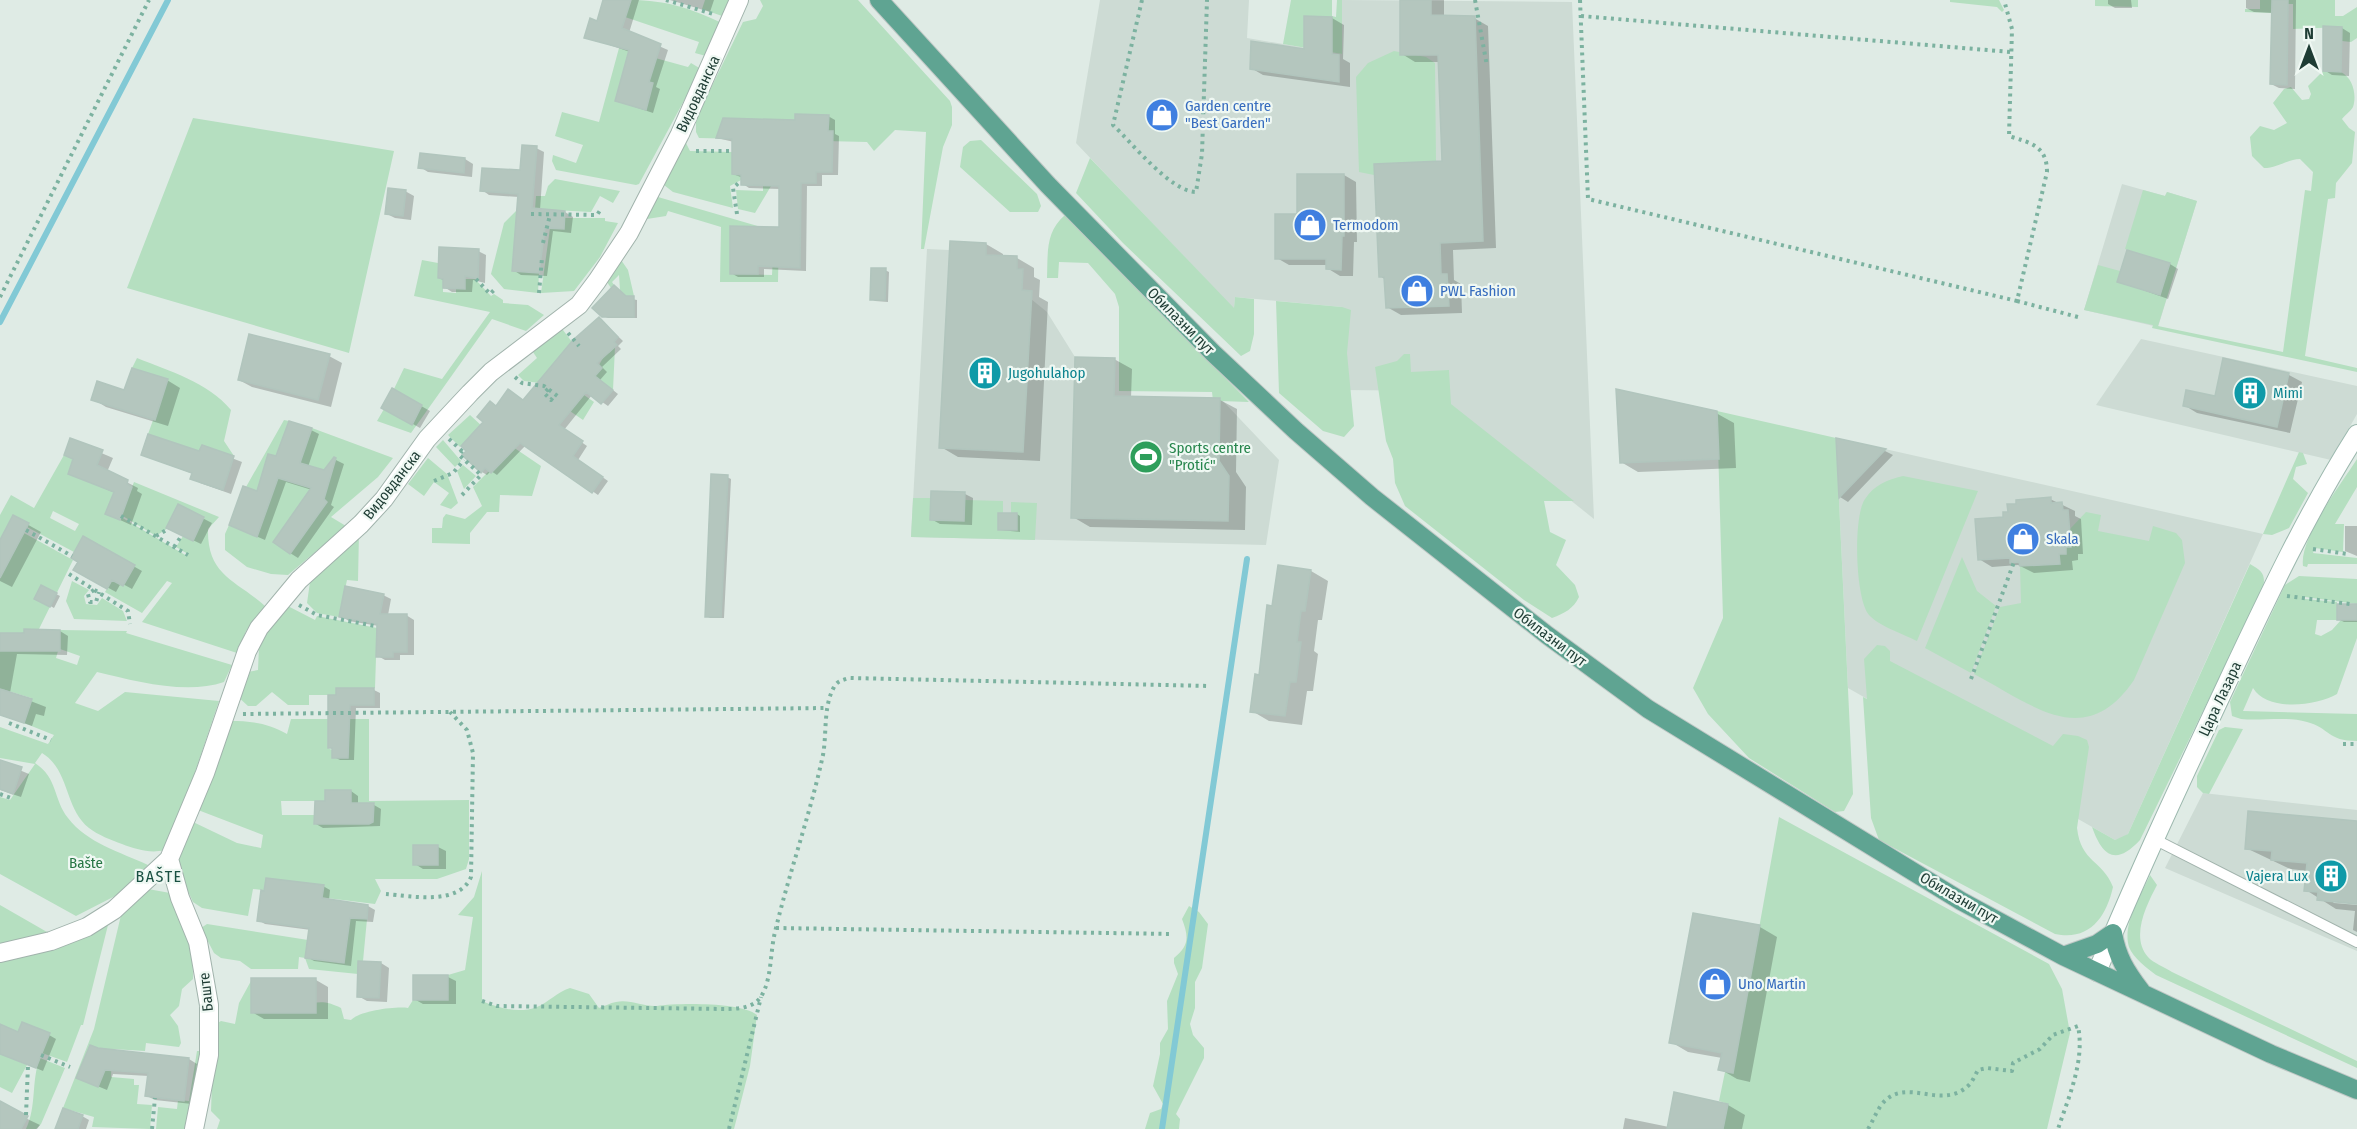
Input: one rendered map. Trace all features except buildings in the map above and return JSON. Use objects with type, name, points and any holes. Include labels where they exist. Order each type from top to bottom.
[{"type":"main road","name":"Обилазни пут","points":[[879,0],[1054,191],[1213,353],[1296,431],[1456,565],[1648,709],[1961,901],[2063,956],[2271,1054],[2357,1090]]},
{"type":"main road","points":[[2063,956],[2097,944],[2113,933],[2117,954],[2123,968],[2143,993]]},
{"type":"street","name":"Видовданска","points":[[0,953],[51,941],[87,927],[114,910],[169,860],[205,773],[247,651],[259,628],[298,580],[361,524],[384,499],[427,439],[477,386],[579,305],[629,233],[680,134],[738,0]]},
{"type":"street","name":"Цара Лазара","points":[[2097,972],[2154,840],[2316,501],[2357,434]]},
{"type":"street","name":"Баште","points":[[169,860],[180,898],[198,942],[209,1005],[209,1055],[194,1129]]},
{"type":"lane","points":[[2154,840],[2175,848],[2357,942]]},
{"type":"path","points":[[0,297],[149,0]]},
{"type":"path","points":[[666,0],[711,14]]},
{"type":"path","points":[[1142,0],[1113,125],[1174,183],[1188,192],[1196,192],[1202,154],[1207,0]]},
{"type":"path","points":[[1475,0],[1487,66]]},
{"type":"path","points":[[1580,0],[1588,199],[2078,317]]},
{"type":"path","points":[[2004,0],[2012,29],[2009,136],[2034,144],[2043,150],[2047,161],[2047,172],[2017,301]]},
{"type":"path","points":[[1581,16],[2011,52]]},
{"type":"path","points":[[696,151],[732,151]]},
{"type":"path","points":[[737,213],[733,188],[741,181]]},
{"type":"path","points":[[531,214],[597,215],[601,209]]},
{"type":"path","points":[[543,243],[550,214]]},
{"type":"path","points":[[539,293],[542,258]]},
{"type":"path","points":[[476,279],[490,294],[495,289]]},
{"type":"path","points":[[567,332],[579,346]]},
{"type":"path","points":[[515,377],[522,383],[531,382],[548,388],[560,398]]},
{"type":"path","points":[[446,437],[463,452],[459,455],[481,475],[462,495]]},
{"type":"path","points":[[434,481],[453,473],[464,460]]},
{"type":"path","points":[[121,516],[188,555]]},
{"type":"path","points":[[156,536],[168,529]]},
{"type":"path","points":[[26,530],[72,556]]},
{"type":"path","points":[[174,547],[182,535]]},
{"type":"path","points":[[2314,549],[2348,554],[2348,552]]},
{"type":"path","points":[[1971,679],[2014,562]]},
{"type":"path","points":[[69,574],[128,611],[130,624]]},
{"type":"path","points":[[2296,597],[2350,603]]},
{"type":"path","points":[[317,615],[375,626]]},
{"type":"path","points":[[729,1129],[762,996],[776,928],[823,756],[828,708],[834,686],[849,678],[1210,686]]},
{"type":"path","points":[[226,715],[828,708]]},
{"type":"path","points":[[386,894],[436,897],[459,891],[465,887],[471,876],[473,753],[467,730],[449,711]]},
{"type":"path","points":[[9,723],[51,740]]},
{"type":"path","points":[[2343,744],[2357,744]]},
{"type":"path","points":[[0,794],[11,798]]},
{"type":"path","points":[[776,928],[1173,934]]},
{"type":"path","points":[[482,1001],[497,1006],[725,1009],[745,1008],[762,996]]},
{"type":"path","points":[[1868,1129],[1880,1107],[1893,1096],[1912,1092],[1940,1097],[1950,1096],[1966,1088],[1978,1070],[1987,1068],[2012,1071],[2013,1063],[2039,1049],[2053,1035],[2078,1026],[2081,1041],[2079,1063],[2058,1129]]},
{"type":"path","points":[[41,1055],[70,1067]]},
{"type":"path","points":[[26,1115],[28,1065]]},
{"type":"path","points":[[152,1129],[155,1098]]},
{"type":"shaded area","points":[[1100,0],[1249,0],[1247,38],[1342,54],[1342,0],[1572,2],[1594,519],[1450,404],[1450,391],[1342,390],[1342,307],[1235,297],[1234,309],[1076,143]]},
{"type":"shaded area","points":[[2122,184],[2165,196],[2167,192],[2197,201],[2158,327],[2084,310]]},
{"type":"shaded area","points":[[950,241],[986,243],[986,255],[1017,256],[1017,268],[1023,269],[1022,290],[1032,291],[1031,299],[1047,312],[1075,357],[1115,358],[1114,396],[1220,398],[1279,460],[1266,545],[911,537],[927,249],[949,250]]},
{"type":"shaded area","points":[[2141,339],[2357,386],[2357,414],[2331,460],[2096,405]]},
{"type":"shaded area","points":[[1836,438],[2263,534],[2128,834],[2123,838],[2115,840],[1848,688]]},
{"type":"shaded area","points":[[2203,793],[2357,810],[2357,951],[2165,868]]},
{"type":"green space","points":[[631,0],[678,6],[722,23],[706,56],[695,53],[699,42],[625,17]]},
{"type":"green space","points":[[705,0],[732,0],[725,17],[702,9]]},
{"type":"green space","points":[[760,0],[858,0],[950,101],[952,125],[943,147],[924,249],[921,249],[926,132],[895,130],[874,151],[867,142],[699,138],[696,132],[696,119],[743,22],[756,19],[763,6]]},
{"type":"green space","points":[[1291,0],[1332,0],[1332,16],[1336,17],[1337,0],[1342,0],[1342,54],[1283,44]]},
{"type":"green space","points":[[1950,0],[1999,0],[2004,10],[2002,12],[1997,7],[1950,2]]},
{"type":"green space","points":[[2095,0],[2138,0],[2138,7],[2095,6]]},
{"type":"green space","points":[[2260,0],[2273,0],[2272,13],[2245,12],[2245,9],[2260,9]]},
{"type":"green space","points":[[2288,0],[2335,0],[2335,16],[2343,16],[2357,7],[2357,38],[2351,42],[2342,41],[2342,27],[2293,29],[2293,4],[2288,4]]},
{"type":"green space","points":[[619,48],[688,67],[691,63],[701,69],[639,184],[636,185],[556,170],[552,161],[553,155],[576,163],[583,145],[555,136],[562,112],[599,122]]},
{"type":"green space","points":[[1394,51],[1426,57],[1435,63],[1436,162],[1374,164],[1374,175],[1359,172],[1356,77],[1368,63]]},
{"type":"green space","points":[[2323,71],[2341,72],[2351,83],[2354,92],[2353,107],[2342,119],[2355,132],[2352,163],[2336,183],[2335,198],[2328,199],[2305,356],[2357,368],[2357,372],[2152,328],[2153,325],[2084,310],[2098,265],[2120,271],[2117,282],[2160,295],[2170,263],[2125,249],[2143,190],[2165,196],[2167,192],[2197,201],[2158,326],[2283,352],[2305,190],[2311,191],[2313,172],[2300,159],[2264,168],[2252,156],[2250,137],[2260,126],[2274,130],[2287,123],[2273,103],[2284,89],[2291,87],[2302,100],[2309,99],[2311,94],[2308,86]]},
{"type":"green space","points":[[193,118],[394,151],[349,353],[127,288]]},
{"type":"green space","points":[[981,140],[1037,194],[1041,206],[1038,212],[1010,212],[960,167],[963,147],[970,141]]},
{"type":"green space","points":[[685,141],[690,151],[732,152],[732,174],[741,175],[741,180],[730,186],[733,208],[673,192],[664,185]]},
{"type":"green space","points":[[1090,158],[1234,308],[1235,297],[1254,299],[1254,334],[1250,351],[1241,356],[1123,243],[1076,193]]},
{"type":"green space","points":[[555,179],[620,191],[613,203],[600,196],[591,212],[535,209],[536,196],[545,196],[548,186]]},
{"type":"green space","points":[[763,185],[771,186],[755,213],[738,209],[736,190],[763,191]]},
{"type":"green space","points":[[658,197],[758,226],[730,226],[730,274],[772,275],[774,235],[779,230],[778,282],[720,282],[721,227],[668,211],[666,216],[647,219],[638,225]]},
{"type":"green space","points":[[517,210],[512,271],[539,273],[538,293],[504,289],[491,274],[504,223]]},
{"type":"green space","points":[[1065,215],[1249,402],[1220,401],[1219,452],[1212,392],[1119,391],[1119,307],[1115,294],[1088,263],[1059,262],[1058,278],[1047,278],[1051,236]]},
{"type":"green space","points":[[565,218],[605,218],[605,221],[618,223],[600,257],[574,291],[541,293],[550,228],[563,229]]},
{"type":"green space","points":[[758,226],[761,227],[758,260]]},
{"type":"green space","points":[[619,257],[628,270],[634,296],[623,296],[620,290],[619,275],[612,282],[614,285],[611,288],[605,279]]},
{"type":"green space","points":[[422,260],[438,263],[438,278],[443,279],[443,292],[456,293],[456,289],[465,289],[465,279],[475,279],[491,296],[494,294],[503,300],[503,303],[528,305],[544,315],[526,331],[492,319],[411,433],[377,421],[384,409],[412,424],[422,405],[394,389],[404,368],[442,379],[490,312],[414,296]]},
{"type":"green space","points":[[1276,301],[1342,307],[1351,310],[1347,353],[1354,426],[1344,437],[1323,431],[1279,393]]},
{"type":"green space","points":[[560,326],[572,342],[540,383],[524,381],[518,375],[537,358],[531,349]]},
{"type":"green space","points":[[615,347],[613,390],[595,376],[602,368],[599,365],[607,351],[609,353]]},
{"type":"green space","points":[[1404,354],[1410,354],[1411,372],[1449,370],[1451,404],[1574,501],[1544,501],[1550,532],[1566,540],[1556,565],[1575,585],[1579,597],[1574,605],[1565,612],[1552,618],[1524,600],[1405,506],[1395,483],[1393,459],[1386,441],[1375,367],[1397,361]]},
{"type":"green space","points":[[137,358],[187,378],[222,400],[231,410],[224,441],[234,456],[202,445],[199,452],[148,434],[168,379],[132,368]]},
{"type":"green space","points":[[584,395],[594,402],[583,420],[567,409],[575,405]]},
{"type":"green space","points":[[1717,411],[1836,438],[1853,794],[1844,811],[1835,812],[1749,758],[1708,714],[1693,688],[1723,618]]},
{"type":"green space","points":[[470,415],[509,451],[513,447],[541,466],[532,496],[500,495],[499,512],[487,512],[470,533],[470,544],[432,543],[432,528],[442,528],[446,514],[465,519],[482,506],[473,487],[489,471],[491,473],[479,427],[460,447],[448,435]]},
{"type":"green space","points":[[284,420],[289,421],[284,435],[312,428],[393,458],[378,477],[331,517],[346,526],[288,575],[271,574],[247,567],[225,550],[225,534],[229,525],[257,535],[246,487]]},
{"type":"green space","points":[[443,440],[461,461],[455,467],[436,447]]},
{"type":"green space","points":[[2299,452],[2303,453],[2307,464],[2296,467],[2293,479],[2308,493],[2289,528],[2272,535],[2263,534]]},
{"type":"green space","points":[[64,455],[73,459],[68,474],[114,491],[106,514],[119,519],[121,517],[187,556],[188,554],[176,547],[183,536],[193,540],[204,517],[178,504],[168,528],[156,536],[121,515],[134,482],[219,517],[208,529],[212,557],[225,575],[265,606],[246,631],[237,653],[142,622],[172,583],[167,581],[142,613],[105,592],[112,580],[83,537],[74,552],[27,527],[29,523],[13,515],[0,540],[0,515],[11,495],[34,508]],"holes":[[[53,511],[79,524],[75,531],[50,518]]]},
{"type":"green space","points":[[428,458],[447,474],[458,503],[451,509],[440,505],[449,493],[434,482],[424,496],[408,484]]},
{"type":"green space","points":[[2357,459],[2357,487],[2335,524],[2344,524],[2343,552],[2315,548],[2313,553],[2357,558],[2357,564],[2308,564],[2307,567],[2303,566],[2304,554],[2314,526]]},
{"type":"green space","points":[[463,465],[476,476],[464,489],[457,471]]},
{"type":"green space","points":[[1903,476],[1978,491],[1917,641],[1885,626],[1869,615],[1864,606],[1858,576],[1857,539],[1861,508],[1865,499],[1881,484]]},
{"type":"green space","points":[[913,498],[931,498],[930,520],[964,521],[965,500],[1003,501],[1003,513],[998,513],[999,530],[1017,530],[1017,513],[1011,513],[1011,502],[1037,503],[1035,540],[911,537]]},
{"type":"green space","points":[[2086,512],[2101,515],[2098,531],[2149,541],[2153,526],[2176,533],[2182,540],[2185,563],[2134,680],[2115,702],[2097,714],[2077,718],[2058,716],[2038,709],[1974,674],[2000,607],[2021,603],[2020,566],[2060,563],[2059,554],[2066,554],[2066,547],[2071,547],[2069,530]]},
{"type":"green space","points":[[359,532],[358,581],[347,580],[339,617],[317,613],[307,603],[310,582]]},
{"type":"green space","name":"Bašte","points":[[24,533],[73,560],[39,629],[24,629],[30,651],[58,651],[56,658],[77,665],[80,656],[60,649],[60,630],[127,631],[126,633],[232,665],[224,682],[193,687],[160,685],[97,672],[75,703],[98,711],[125,692],[219,701],[192,781],[164,850],[138,849],[93,831],[81,820],[75,810],[63,779],[51,760],[42,753],[35,763],[48,775],[63,811],[76,827],[105,846],[148,865],[119,894],[76,916],[0,874],[0,797],[10,800],[35,764],[0,758],[0,727],[48,744],[54,735],[24,723],[31,698],[2,689],[0,693],[0,578]]},
{"type":"green space","points":[[1962,557],[1977,591],[1996,606],[1971,673],[1925,648]]},
{"type":"green space","points":[[2250,564],[2262,573],[2263,588],[2140,840],[2123,853],[2110,854],[2100,845],[2092,827],[2115,840],[2128,834]]},
{"type":"green space","points":[[2299,576],[2357,579],[2357,604],[2305,597],[2305,599],[2337,602],[2337,620],[2317,620],[2315,634],[2321,636],[2332,630],[2341,620],[2357,620],[2357,638],[2337,694],[2317,702],[2280,704],[2260,696],[2253,688],[2243,711],[2357,714],[2357,741],[2334,737],[2315,725],[2299,720],[2241,719],[2232,716],[2230,702],[2285,585]]},
{"type":"green space","points":[[72,581],[89,590],[84,596],[86,604],[97,605],[102,598],[123,611],[127,621],[74,619],[66,601]]},
{"type":"green space","points":[[282,603],[315,620],[317,616],[377,628],[375,688],[336,688],[336,695],[309,695],[309,705],[288,705],[272,692],[256,706],[248,706],[236,695],[242,673],[258,670],[259,646]]},
{"type":"green space","points":[[1877,645],[1885,646],[1890,651],[1890,661],[2053,746],[2063,734],[2087,740],[2089,747],[2077,828],[2079,839],[2087,855],[2103,871],[2113,887],[2106,908],[2094,925],[2077,934],[2055,934],[1879,840],[1871,818],[1863,697],[1867,699],[1864,659]]},
{"type":"green space","points":[[291,719],[328,719],[328,748],[348,758],[350,719],[369,719],[369,801],[469,800],[469,859],[466,869],[437,879],[375,879],[381,891],[375,904],[253,889],[248,916],[202,908],[193,902],[174,861],[191,821],[237,843],[261,848],[263,835],[198,810],[230,721],[259,723],[287,734]],"holes":[[[325,790],[351,790],[351,801],[336,801],[326,816],[326,824],[315,824],[315,815],[282,815],[281,801],[325,801]]]},
{"type":"green space","points":[[2225,727],[2243,729],[2209,794],[2203,793],[2197,787],[2197,776],[2219,730]]},
{"type":"green space","points":[[1779,817],[2049,964],[2062,989],[2070,1033],[2047,1129],[1723,1129],[1728,1104],[1719,1101],[1725,1072],[1733,1073]]},
{"type":"green space","points":[[482,871],[482,1001],[509,1009],[530,1009],[570,988],[589,994],[599,1008],[621,1001],[652,1006],[708,1004],[737,1008],[757,1015],[750,1066],[734,1129],[217,1129],[220,1120],[211,1111],[214,1025],[221,1021],[235,1024],[239,1003],[251,981],[257,980],[305,1005],[323,1002],[336,1006],[341,1008],[344,1019],[351,1020],[362,1014],[378,1010],[408,1008],[413,1000],[448,1000],[448,975],[465,970],[473,917],[458,915],[474,897]]},
{"type":"green space","points":[[2150,875],[2157,885],[2145,911],[2140,940],[2150,959],[2172,972],[2357,1061],[2357,1068],[2156,975],[2141,962],[2129,947],[2128,929],[2130,919]]},
{"type":"green space","points":[[148,889],[170,893],[192,956],[193,979],[182,989],[179,1006],[170,1015],[178,1026],[181,1043],[179,1047],[146,1043],[145,1051],[112,1049],[111,1077],[134,1079],[134,1085],[139,1085],[137,1104],[152,1105],[150,1129],[92,1127],[94,1117],[63,1108],[94,1029],[122,911]]},
{"type":"green space","points":[[0,905],[47,932],[0,946]]},
{"type":"green space","points":[[1189,906],[1199,912],[1208,924],[1202,968],[1195,982],[1195,1008],[1190,1024],[1193,1035],[1204,1048],[1204,1058],[1176,1114],[1180,1119],[1179,1129],[1145,1129],[1150,1113],[1161,1109],[1163,1104],[1153,1086],[1160,1043],[1168,1029],[1167,1001],[1178,974],[1174,958],[1185,945],[1186,931],[1182,919]]},
{"type":"green space","points":[[110,917],[83,1025],[81,1025],[67,1062],[42,1053],[8,1057],[27,1065],[12,1093],[0,1087],[0,960]]},
{"type":"green space","points":[[350,918],[367,919],[363,961],[358,961],[358,974],[309,969],[305,958],[299,957],[298,969],[251,969],[240,961],[221,958],[214,953],[201,928],[207,924],[308,940]]},
{"type":"green space","points":[[197,1051],[200,1051],[187,1129],[156,1129],[158,1107],[177,1109],[178,1100],[189,1101]]},
{"type":"green space","points":[[40,1058],[65,1068],[41,1124],[36,1129],[26,1129],[32,1111]]},
{"type":"waterway","points":[[0,322],[168,0]]},
{"type":"waterway","points":[[1162,1129],[1247,559]]},
{"type":"place","name":"Garden centre \"Best Garden\"","points":[[1162,115]]},
{"type":"place","name":"Termodom","points":[[1310,225]]},
{"type":"place","name":"PWL Fashion","points":[[1417,291]]},
{"type":"place","name":"Jugohulahop","points":[[985,373]]},
{"type":"place","name":"Mimi","points":[[2250,393]]},
{"type":"place","name":"Sports centre \"Protić\"","points":[[1146,457]]},
{"type":"place","name":"Skala","points":[[2023,539]]},
{"type":"place","name":"Vajera Lux","points":[[2331,876]]},
{"type":"place","name":"Uno Martin","points":[[1715,984]]},
{"type":"district","name":"BAŠTE","points":[[159,876]]}]
